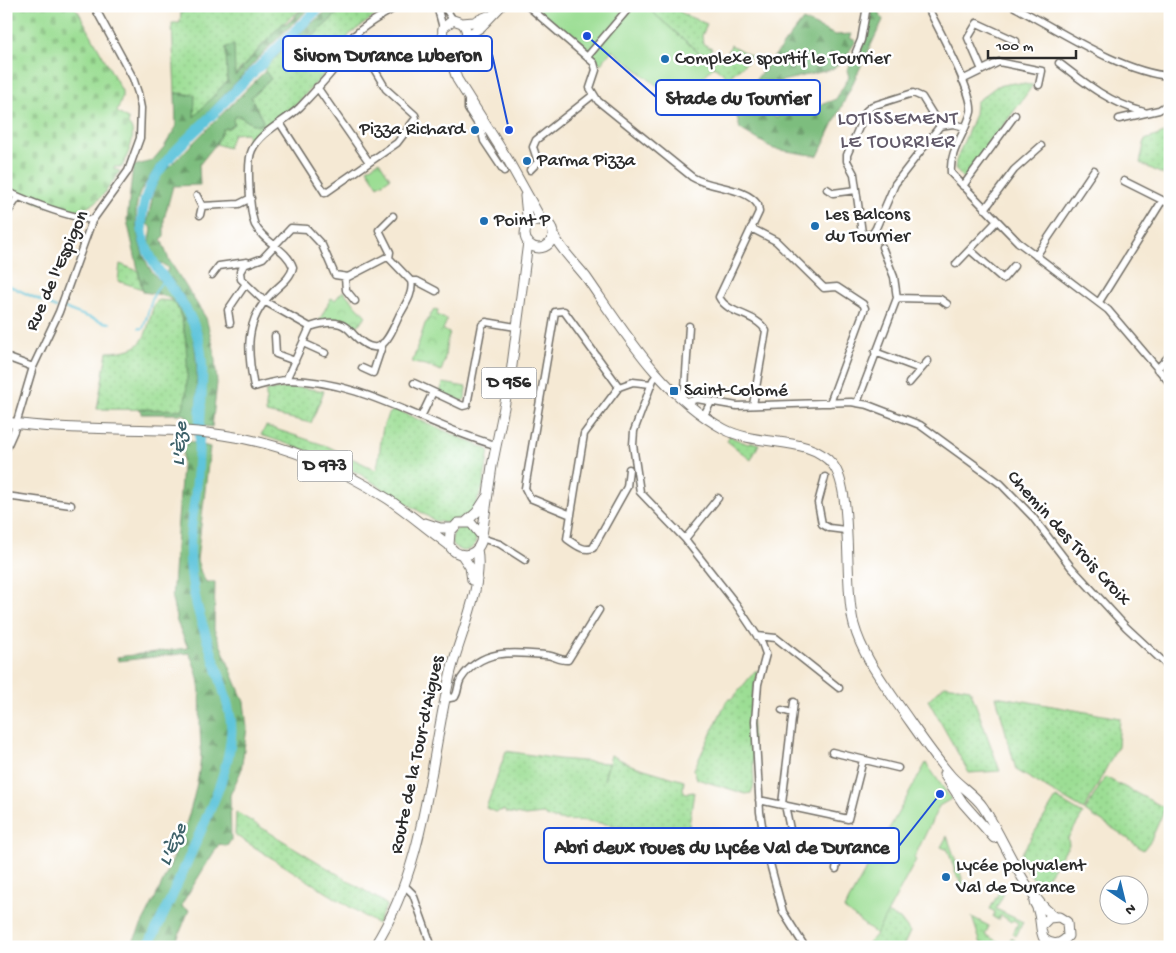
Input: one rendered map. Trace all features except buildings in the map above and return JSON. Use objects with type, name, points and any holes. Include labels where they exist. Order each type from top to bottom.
[{"type":"main road","points":[[446,44],[454,46],[464,40],[481,27],[500,8]]},
{"type":"main road","points":[[500,8],[474,22],[458,22],[443,28],[442,36],[454,71],[468,99],[508,160],[542,221],[551,227],[552,234],[565,253],[578,267],[657,375],[684,399],[723,428],[742,437],[800,445],[819,452],[832,463],[841,482],[848,599],[859,639],[868,660],[932,754],[958,797],[990,832],[1036,905],[1044,939],[1057,945],[1068,936]]},
{"type":"main road","points":[[454,71],[456,56],[464,40],[465,27],[458,22]]},
{"type":"main road","points":[[524,188],[528,226]]},
{"type":"main road","points":[[542,221],[534,221],[528,226],[525,232],[528,242],[565,253]]},
{"type":"main road","points":[[542,247],[552,234]]},
{"type":"main road","name":"D 956","points":[[481,536],[496,445],[511,373],[528,242]]},
{"type":"main road","name":"D 956","points":[[523,272],[542,247]]},
{"type":"main road","name":"D 973","points":[[6,422],[84,430],[174,431],[222,435],[270,445],[313,460],[367,486],[418,520],[449,545]]},
{"type":"main road","name":"D 956","points":[[466,522],[477,512],[488,493]]},
{"type":"main road","name":"D 973","points":[[418,520],[435,527],[452,528]]},
{"type":"main road","points":[[466,522],[475,526],[481,536],[477,549],[473,553],[462,555],[454,552],[449,545],[448,536],[452,528],[458,523],[466,522]]},
{"type":"main road","name":"Route de la Tour-d'Aigues","points":[[374,947],[404,885],[420,833],[445,699],[476,581],[477,549]]},
{"type":"main road","name":"Route de la Tour-d'Aigues","points":[[462,555],[471,571],[473,595]]},
{"type":"main road","points":[[932,754],[980,804],[1007,851],[1040,902],[1054,916],[1067,922],[1071,947]]},
{"type":"main road","points":[[1042,925],[1054,916]]},
{"type":"street","name":"Rue de l'Espigon","points":[[6,449],[19,416],[33,367],[59,312],[92,220],[113,195],[128,171],[135,154],[141,124],[141,108],[133,78],[94,6]]},
{"type":"street","points":[[397,6],[354,35],[338,63],[318,87],[280,124],[262,137],[252,151],[249,161],[255,225],[264,237],[291,261],[292,274],[264,301],[254,317],[249,358],[254,387],[286,380],[334,385],[381,399],[421,417],[496,445]]},
{"type":"street","points":[[437,6],[443,28]]},
{"type":"street","points":[[444,6],[458,22]]},
{"type":"street","points":[[528,6],[596,66],[590,88],[593,95],[692,178],[699,182],[745,195],[758,205],[759,212],[719,297],[723,304],[758,322],[766,331],[753,405]]},
{"type":"street","points":[[587,57],[627,10],[626,6]]},
{"type":"street","points":[[856,52],[861,40],[867,6]]},
{"type":"street","points":[[927,6],[962,80],[971,104],[970,114],[956,146],[950,166],[951,173],[997,221],[1036,256],[1099,302],[1170,383]]},
{"type":"street","points":[[1014,6],[1121,63],[1150,74],[1170,76]]},
{"type":"street","points":[[982,70],[968,38],[977,24],[1016,41]]},
{"type":"street","points":[[280,124],[325,193],[397,144],[416,118],[415,115],[386,89],[354,35]]},
{"type":"street","points":[[962,80],[999,62],[1042,70],[1039,85]]},
{"type":"street","points":[[1059,63],[1094,90],[1125,107],[1144,112]]},
{"type":"street","points":[[318,87],[369,162]]},
{"type":"street","points":[[940,126],[919,94],[913,93],[872,106],[866,111],[846,155],[846,161],[854,174],[862,233],[867,235],[873,233],[895,184],[940,126],[953,124],[965,126]]},
{"type":"street","points":[[530,170],[538,162],[533,147],[536,140],[593,95]]},
{"type":"street","points":[[468,99],[468,109],[481,129],[482,138],[504,171]]},
{"type":"street","points":[[1119,119],[1159,110],[1170,103]]},
{"type":"street","points":[[963,186],[1015,115]]},
{"type":"street","points":[[985,209],[1014,170],[1041,146]]},
{"type":"street","points":[[1036,256],[1094,170]]},
{"type":"street","points":[[1124,181],[1170,204]]},
{"type":"street","points":[[827,188],[834,193],[856,190]]},
{"type":"street","points":[[6,192],[71,216],[92,220]]},
{"type":"street","points":[[197,196],[202,206],[200,215]]},
{"type":"street","points":[[6,215],[18,197]]},
{"type":"street","points":[[202,206],[239,204],[251,198]]},
{"type":"street","points":[[1099,302],[1162,200]]},
{"type":"street","points":[[389,258],[390,252],[379,230],[393,216]]},
{"type":"street","points":[[956,264],[997,221]]},
{"type":"street","points":[[212,275],[219,266],[263,258],[291,228],[307,229],[322,244],[335,275],[345,278],[389,258]]},
{"type":"street","points":[[751,228],[776,241],[824,288],[837,287],[863,304],[865,308],[830,403]]},
{"type":"street","points":[[857,403],[897,298],[894,276],[882,247]]},
{"type":"street","points":[[970,250],[1004,278],[1014,266]]},
{"type":"street","points":[[249,261],[240,272],[241,279],[245,285],[264,301],[310,326],[330,323],[340,324],[346,327],[367,347],[372,348],[383,343],[390,336],[412,292],[411,281],[389,258]]},
{"type":"street","points":[[345,278],[346,290],[356,301]]},
{"type":"street","points":[[411,281],[417,281],[436,291]]},
{"type":"street","points":[[230,323],[228,310],[245,285]]},
{"type":"street","points":[[897,298],[940,299],[947,304]]},
{"type":"street","points":[[571,516],[530,498],[525,488],[555,312],[564,310],[619,387]]},
{"type":"street","points":[[414,383],[463,406],[467,404],[482,325],[486,322],[516,327]]},
{"type":"street","points":[[286,380],[310,326]]},
{"type":"street","points":[[684,399],[690,326]]},
{"type":"street","points":[[275,336],[276,354],[295,361]]},
{"type":"street","points":[[303,343],[325,353]]},
{"type":"street","points":[[362,368],[373,373],[383,343]]},
{"type":"street","points":[[875,352],[920,369]]},
{"type":"street","points":[[1157,369],[1170,355]]},
{"type":"street","points":[[6,357],[33,367]]},
{"type":"street","points":[[909,382],[928,361]]},
{"type":"street","points":[[657,375],[651,384],[634,431],[633,445],[640,492],[685,539],[736,604],[757,636],[766,654],[758,684],[755,721],[759,800],[765,844],[783,912],[805,947]]},
{"type":"street","points":[[629,469],[627,487],[593,548],[588,550],[581,548],[567,540],[584,434],[619,387],[633,382],[651,384]]},
{"type":"street","points":[[421,417],[433,392]]},
{"type":"street","name":"Chemin des Trois Croix","points":[[684,399],[696,399],[724,406],[857,403],[868,405],[920,425],[1001,484],[1032,516],[1071,566],[1126,627],[1170,668]]},
{"type":"street","points":[[704,415],[711,402]]},
{"type":"street","points":[[825,477],[818,503],[822,524],[829,528],[845,530]]},
{"type":"street","points":[[6,496],[70,504]]},
{"type":"street","points":[[685,539],[718,498]]},
{"type":"street","points":[[481,536],[500,544],[525,560]]},
{"type":"street","points":[[445,699],[455,697],[462,678],[470,669],[486,658],[499,653],[551,655],[564,661],[568,660],[599,610]]},
{"type":"street","points":[[757,636],[776,638],[839,688]]},
{"type":"street","points":[[794,702],[783,805],[791,834],[840,847],[836,869]]},
{"type":"street","points":[[782,710],[792,713]]},
{"type":"street","points":[[832,752],[898,768]]},
{"type":"street","points":[[759,800],[848,819],[864,760]]},
{"type":"street","points":[[404,885],[413,894],[432,947]]},
{"type":"green space","points":[[12,6],[73,6],[78,11],[122,91],[122,98],[117,112],[129,120],[128,124],[132,133],[131,145],[122,167],[114,167],[114,169],[120,171],[109,187],[97,201],[87,207],[75,210],[51,207],[6,188],[6,18]]},
{"type":"green space","points":[[193,6],[306,6],[281,25],[234,76],[234,46],[226,47],[227,81],[194,118],[194,95],[175,93],[172,23],[180,23],[181,11],[189,11]]},
{"type":"green space","points":[[306,6],[312,6],[270,46],[170,152],[148,179],[139,196],[136,224],[145,259],[152,272],[180,303],[192,330],[197,379],[197,425],[189,425],[187,416],[183,414],[141,414],[141,409],[182,410],[187,388],[187,356],[183,324],[175,303],[164,296],[143,292],[127,220],[133,166],[152,161],[164,147],[176,127],[175,93],[195,95],[194,117],[227,81],[226,47],[234,45],[235,76],[281,25],[289,22]]},
{"type":"green space","points":[[332,6],[349,6],[350,11],[339,12],[307,42],[302,44],[296,39],[300,33]]},
{"type":"green space","points":[[349,6],[388,6],[349,35],[328,70],[293,108],[248,143],[247,133],[233,134],[228,148],[216,144],[223,129],[237,115],[254,125],[261,125],[262,121],[251,97],[271,79],[265,71],[265,67],[296,39],[302,44],[307,42],[339,12],[350,11]]},
{"type":"green space","name":"Complexe sportif le Tourrier","points":[[534,6],[653,6],[651,11],[714,66],[679,103],[612,50],[601,64]]},
{"type":"green space","points":[[653,6],[672,6],[685,15],[707,24],[702,36],[703,44],[712,48],[711,52],[715,57],[727,53],[731,45],[751,56],[746,63],[728,78],[651,11]]},
{"type":"green space","points":[[871,6],[875,6],[883,20],[818,156],[774,149],[740,129],[736,113],[750,87],[803,20],[835,35],[852,34],[850,38],[856,41],[845,58],[833,69],[778,82],[759,80],[749,98],[777,118],[784,108],[805,111],[836,99],[849,77],[847,70],[858,54],[870,23]]},
{"type":"green space","points":[[265,71],[271,79],[251,97],[263,121],[261,125],[254,125],[237,115],[233,119],[234,124],[229,128],[223,129],[216,144],[199,165],[200,185],[173,186],[164,219],[164,237],[161,239],[169,260],[206,318],[214,349],[217,383],[212,427],[203,426],[204,365],[198,328],[191,310],[181,293],[166,275],[168,268],[151,255],[149,246],[152,228],[147,224],[154,189],[161,175]]},
{"type":"green space","points":[[1013,83],[1033,85],[964,180],[955,168],[956,161],[975,114],[976,102],[997,86]]},
{"type":"green space","points":[[1170,131],[1170,178],[1140,163],[1145,140]]},
{"type":"green space","points":[[379,161],[390,178],[378,186],[367,169]]},
{"type":"green space","points":[[120,264],[138,271],[142,289],[118,281]]},
{"type":"green space","points":[[343,291],[366,316],[353,331],[338,319],[329,318],[319,321],[331,298],[335,300]]},
{"type":"green space","points":[[159,300],[174,301],[182,324],[187,355],[188,387],[182,410],[97,409],[107,352],[130,349],[142,341],[154,304]]},
{"type":"green space","points":[[434,309],[438,310],[437,315],[447,320],[443,330],[450,333],[441,371],[426,365],[412,363],[425,324]]},
{"type":"green space","points":[[443,383],[466,387],[465,399],[461,401],[440,393]]},
{"type":"green space","points":[[296,387],[324,391],[311,423],[266,413],[266,391]]},
{"type":"green space","points":[[394,409],[489,450],[483,487],[473,512],[448,523],[435,521],[358,473],[317,454],[261,435],[266,426],[327,446],[376,470],[385,422]]},
{"type":"green space","points":[[730,435],[748,444],[752,442],[759,444],[751,460],[727,441]]},
{"type":"green space","points":[[184,440],[210,447],[197,560],[206,582],[215,582],[214,629],[244,702],[247,728],[241,771],[230,795],[231,840],[227,846],[219,844],[183,902],[182,907],[189,910],[174,947],[130,947],[163,882],[182,836],[196,789],[201,760],[199,687],[196,670],[189,653],[118,661],[117,657],[188,648],[177,622],[172,599]]},
{"type":"green space","points":[[464,527],[469,528],[475,534],[475,544],[469,550],[464,551],[459,550],[453,544],[452,539],[453,534],[459,528]]},
{"type":"green space","points":[[755,671],[758,671],[751,702],[754,785],[751,793],[746,794],[697,779],[694,769],[727,700],[733,698]]},
{"type":"green space","points":[[945,685],[970,689],[1000,771],[969,773],[928,700]]},
{"type":"green space","points":[[996,696],[1120,718],[1118,746],[1084,810],[1016,770]]},
{"type":"green space","points":[[506,751],[558,759],[608,763],[604,780],[611,755],[631,765],[684,781],[683,789],[685,793],[694,792],[687,840],[588,821],[560,820],[543,814],[525,816],[505,812],[504,810],[495,812],[486,808]]},
{"type":"green space","points":[[926,763],[951,799],[939,806],[914,858],[916,860],[876,934],[844,909]]},
{"type":"green space","points":[[1105,777],[1165,808],[1151,840],[1143,850],[1085,811]]},
{"type":"green space","points":[[1056,798],[1083,814],[1068,838],[1069,845],[1040,887],[1018,859]]},
{"type":"green space","points":[[236,812],[387,905],[377,924],[235,835]]},
{"type":"green space","points":[[947,836],[964,888],[960,886],[960,879],[957,877],[948,850],[941,847]]},
{"type":"green space","points":[[999,892],[1004,893],[996,909],[1023,922],[1016,936],[1013,934],[1018,923],[1013,920],[1011,922],[1001,915],[998,920],[993,917],[995,912],[990,909]]},
{"type":"green space","points":[[886,913],[900,919],[910,932],[903,947],[865,947],[876,934]]},
{"type":"green space","points":[[972,917],[989,926],[985,935],[1007,946],[1011,938],[1015,940],[1011,947],[982,947]]},
{"type":"waterway","name":"L'Èze","points":[[147,947],[173,895],[218,791],[229,750],[231,724],[224,691],[199,614],[191,574],[190,535],[197,480],[202,389],[200,346],[191,319],[160,273],[144,241],[142,222],[145,200],[156,176],[173,153],[321,6]]},
{"type":"waterway","points":[[139,328],[143,329],[153,296],[164,278]]},
{"type":"waterway","points":[[6,284],[56,308]]},
{"type":"waterway","points":[[65,308],[81,315],[110,323]]},
{"type":"place","name":"Stade du Tourrier","points":[[587,36]]},
{"type":"place","name":"Complexe sportif le Tourrier","points":[[665,59]]},
{"type":"place","name":"Pizza Richard","points":[[475,130]]},
{"type":"place","name":"Sivom Durance Luberon","points":[[509,130]]},
{"type":"place","name":"Parma Pizza","points":[[527,161]]},
{"type":"place","name":"Point P","points":[[484,221]]},
{"type":"place","name":"Les Balcons du Tourrier","points":[[815,226]]},
{"type":"place","name":"Saint-Colomé","points":[[674,391]]},
{"type":"place","name":"Abri deux roues du Lycée Val de Durance","points":[[940,794]]},
{"type":"place","name":"Lycée polyvalent Val de Durance","points":[[946,877]]},
{"type":"district","name":"LOTISSEMENT LE TOURRIER","points":[[898,132]]}]
